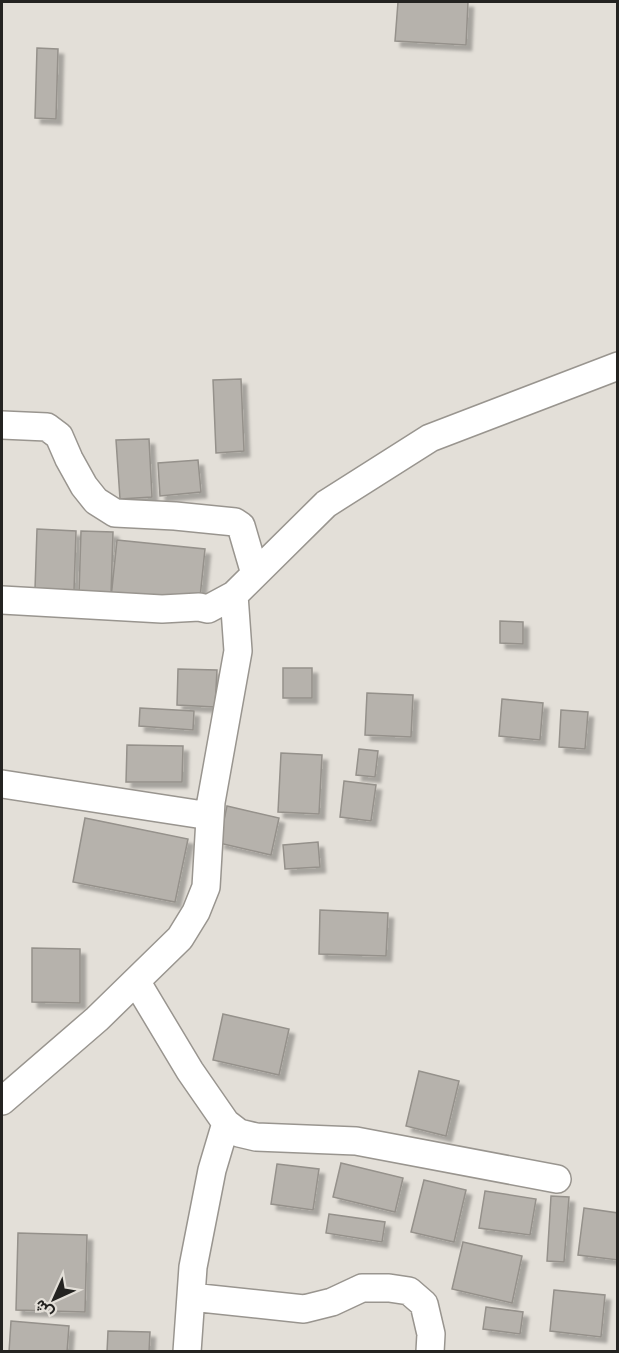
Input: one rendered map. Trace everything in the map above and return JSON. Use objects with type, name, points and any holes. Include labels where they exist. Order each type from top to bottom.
[{"type":"street","points":[[2,600],[162,609],[200,607],[208,609],[234,595],[326,504],[430,438],[618,366]]},
{"type":"street","points":[[2,425],[47,427],[59,436],[84,486],[96,501],[115,513],[235,522],[241,526],[255,574]]},
{"type":"street","points":[[2,1101],[97,1019],[180,938],[196,912],[206,886],[210,816],[238,651],[234,595]]},
{"type":"street","points":[[2,784],[210,816]]},
{"type":"street","points":[[136,981],[190,1071],[226,1123],[239,1134],[256,1137],[356,1141],[556,1179]]},
{"type":"street","points":[[187,1352],[193,1267],[212,1170],[226,1123]]},
{"type":"street","points":[[191,1297],[304,1309],[332,1302],[362,1288],[409,1291],[424,1304],[431,1334],[430,1352]]},
{"type":"building","points":[[398,2],[468,2],[466,45],[395,41]]},
{"type":"building","points":[[37,48],[58,49],[56,119],[35,118]]},
{"type":"building","points":[[241,379],[244,451],[216,453],[213,380]]},
{"type":"building","points":[[149,439],[152,497],[120,499],[116,440]]},
{"type":"building","points":[[198,460],[201,492],[160,496],[158,463]]},
{"type":"building","points":[[37,529],[76,531],[74,591],[35,589]]},
{"type":"building","points":[[81,531],[113,532],[111,595],[79,594]]},
{"type":"building","points":[[117,540],[205,549],[199,607],[111,598]]},
{"type":"building","points":[[500,621],[523,622],[523,644],[500,643]]},
{"type":"building","points":[[283,668],[312,668],[312,698],[283,698]]},
{"type":"building","points":[[178,669],[217,670],[215,707],[177,705]]},
{"type":"building","points":[[367,693],[413,695],[411,737],[365,735]]},
{"type":"building","points":[[502,699],[543,703],[540,740],[499,736]]},
{"type":"building","points":[[140,708],[194,711],[193,730],[139,726]]},
{"type":"building","points":[[561,710],[588,712],[585,749],[559,747]]},
{"type":"building","points":[[127,745],[183,746],[182,782],[126,782]]},
{"type":"building","points":[[359,749],[378,751],[375,777],[356,775]]},
{"type":"building","points":[[281,753],[322,755],[319,814],[278,812]]},
{"type":"building","points":[[344,781],[376,785],[371,821],[340,817]]},
{"type":"building","points":[[227,806],[279,818],[271,855],[219,843]]},
{"type":"building","points":[[85,818],[188,839],[175,902],[73,882]]},
{"type":"building","points":[[318,842],[320,867],[285,869],[283,845]]},
{"type":"building","points":[[320,910],[388,913],[386,956],[319,954]]},
{"type":"building","points":[[32,948],[80,949],[80,1003],[32,1002]]},
{"type":"building","points":[[223,1014],[289,1029],[279,1075],[213,1060]]},
{"type":"building","points":[[419,1071],[459,1081],[446,1136],[406,1126]]},
{"type":"building","points":[[341,1163],[403,1178],[395,1212],[333,1197]]},
{"type":"building","points":[[277,1164],[319,1169],[313,1210],[271,1204]]},
{"type":"building","points":[[424,1180],[466,1190],[454,1242],[411,1232]]},
{"type":"building","points":[[485,1191],[536,1199],[530,1235],[479,1228]]},
{"type":"building","points":[[551,1196],[569,1197],[564,1262],[547,1261]]},
{"type":"building","points":[[584,1208],[618,1213],[618,1260],[578,1255]]},
{"type":"building","points":[[329,1214],[385,1222],[382,1242],[326,1233]]},
{"type":"building","points":[[18,1233],[87,1235],[85,1312],[16,1310]]},
{"type":"building","points":[[463,1242],[522,1256],[512,1303],[452,1289]]},
{"type":"building","points":[[554,1290],[605,1295],[601,1337],[550,1331]]},
{"type":"building","points":[[486,1307],[523,1312],[520,1334],[483,1329]]},
{"type":"building","points":[[11,1321],[69,1326],[67,1352],[9,1352]]},
{"type":"building","points":[[108,1331],[150,1332],[149,1352],[107,1352]]}]
